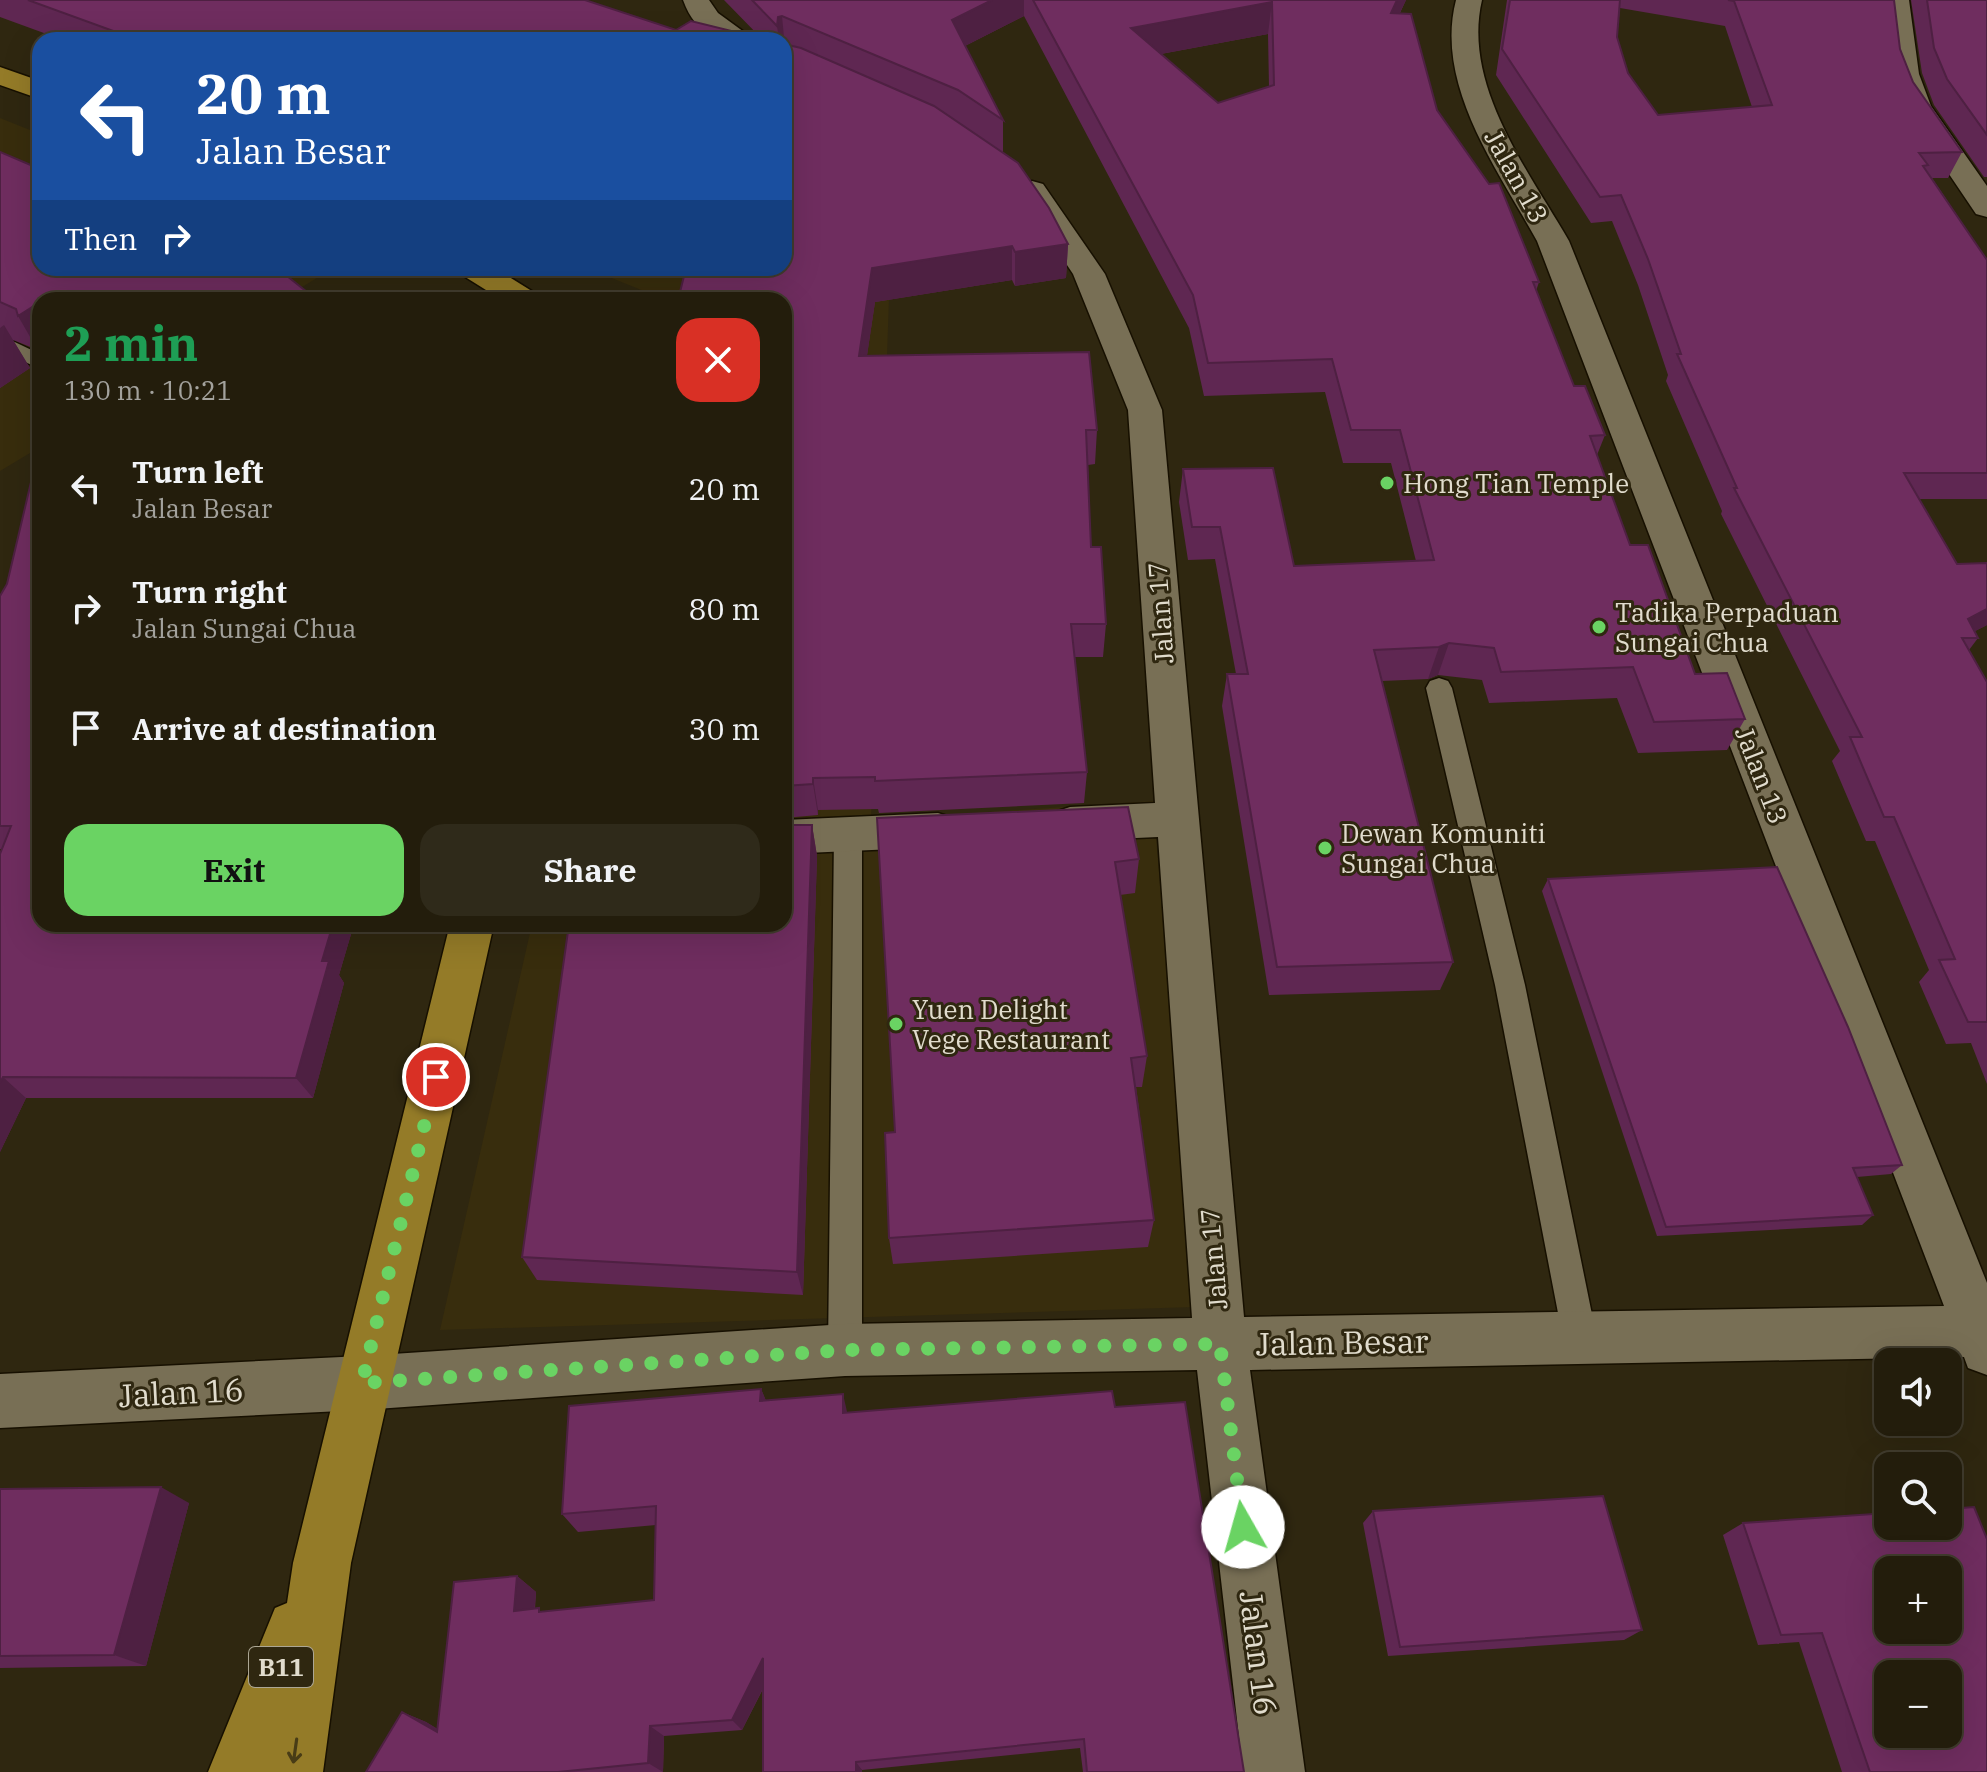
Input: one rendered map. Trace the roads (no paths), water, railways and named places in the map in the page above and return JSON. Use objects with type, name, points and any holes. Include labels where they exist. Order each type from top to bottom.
[{"type":"main road","points":[[0,75],[32,88]]},
{"type":"main road","points":[[486,276],[511,292]]},
{"type":"main road","name":"B11","points":[[292,1772],[322,1563],[470,932]]},
{"type":"main road","name":"B11","points":[[239,1772],[322,1563]]},
{"type":"street","points":[[696,0],[699,8],[714,23],[728,32]]},
{"type":"street","name":"Jalan 13","points":[[1469,0],[1464,10],[1464,67],[1489,125],[1553,241],[1985,1337]]},
{"type":"street","points":[[1896,0],[1905,74],[1917,106],[1987,208]]},
{"type":"street","name":"Jalan 17","points":[[1007,173],[1031,189],[1089,274],[1145,410],[1220,1344]]},
{"type":"street","points":[[1035,825],[1176,819]]},
{"type":"street","points":[[792,837],[973,828]]},
{"type":"street","name":"Jalan Besar","points":[[362,1383],[845,1350],[1580,1339],[1985,1337]]},
{"type":"street","name":"Jalan 16","points":[[1220,1344],[1274,1772]]},
{"type":"street","name":"Jalan 16","points":[[0,1401],[362,1383]]},
{"type":"lane","points":[[0,342],[32,358]]},
{"type":"lane","points":[[1439,688],[1510,985],[1580,1339]]},
{"type":"lane","points":[[845,1350],[848,834]]},
{"type":"place","name":"Hong Tian Temple","points":[[1387,483]]},
{"type":"place","name":"Tadika Perpaduan Sungai Chua","points":[[1599,627]]},
{"type":"place","name":"Dewan Komuniti Sungai Chua","points":[[1325,848]]},
{"type":"place","name":"Yuen Delight Vege Restaurant","points":[[896,1024]]}]
